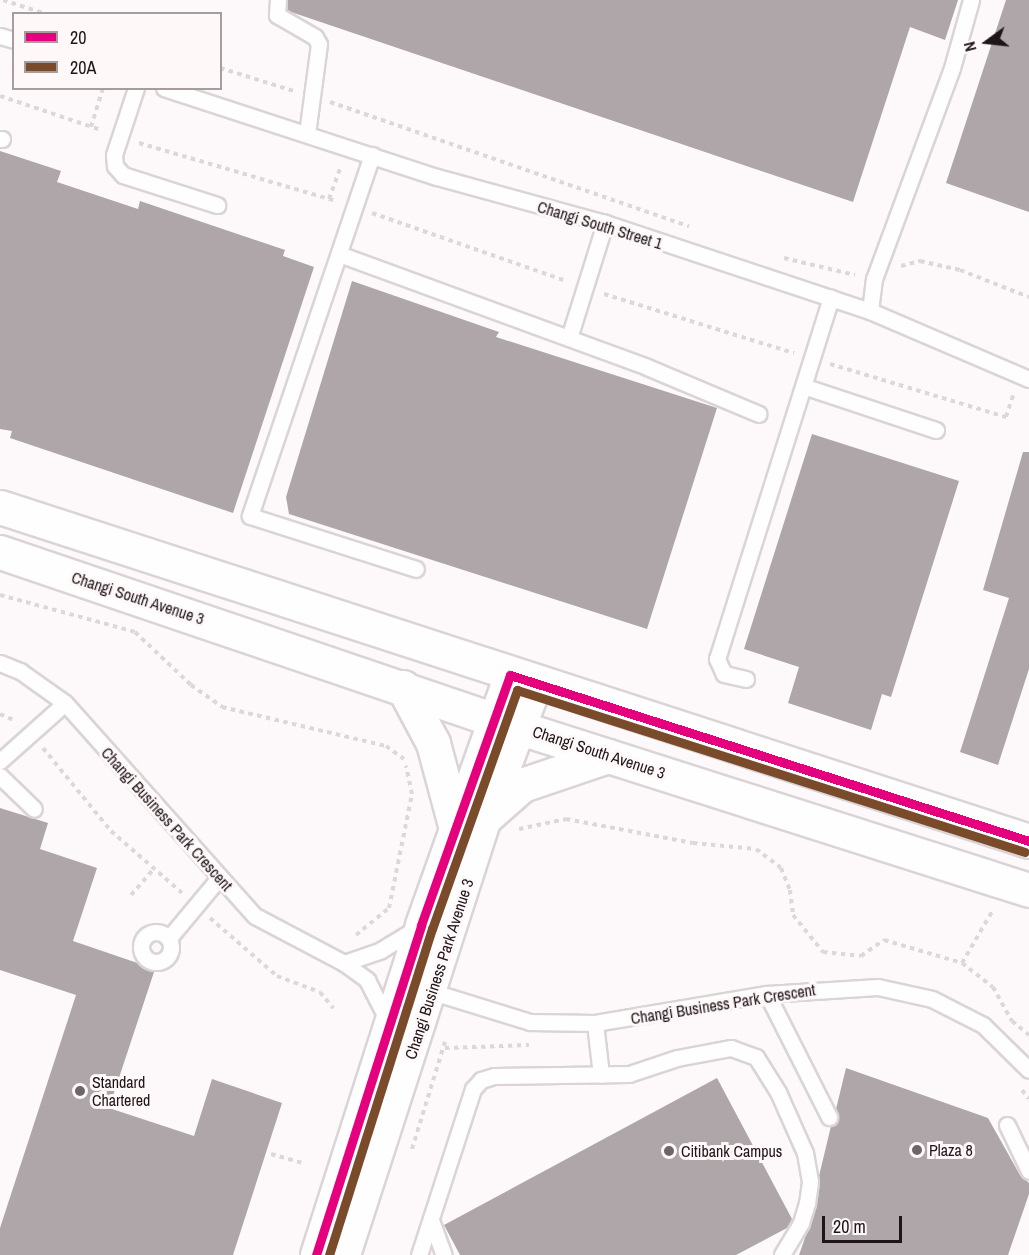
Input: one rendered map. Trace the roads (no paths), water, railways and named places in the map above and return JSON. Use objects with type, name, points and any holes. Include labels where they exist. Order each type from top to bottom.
[{"type":"street","points":[[0,507],[524,680],[1029,841]]},
{"type":"street","name":"Changi South Avenue 3","points":[[0,552],[507,723],[1029,890]]},
{"type":"street","name":"Changi Business Park Avenue 3","points":[[316,1255],[389,1023],[455,825],[507,723],[524,680]]},
{"type":"street","points":[[403,687],[433,743],[455,825]]},
{"type":"street","name":"Changi Business Park Avenue 3","points":[[345,1255],[433,992],[487,816],[507,723]]},
{"type":"street","points":[[487,816],[522,785],[608,756]]},
{"type":"lane","points":[[278,0],[277,15],[309,33],[319,44],[307,134]]},
{"type":"lane","points":[[870,311],[874,279],[952,68],[971,0]]},
{"type":"lane","points":[[135,90],[114,155],[123,175],[217,205]]},
{"type":"lane","name":"Changi South Street 1","points":[[170,90],[489,193],[605,223],[870,311],[1024,377]]},
{"type":"lane","points":[[372,155],[250,516],[416,568]]},
{"type":"lane","points":[[569,338],[587,288],[605,223]]},
{"type":"lane","points":[[339,254],[569,338],[759,414]]},
{"type":"lane","points":[[746,679],[724,674],[717,659],[806,387],[831,298]]},
{"type":"lane","points":[[806,387],[936,430]]},
{"type":"lane","name":"Changi Business Park Crescent","points":[[0,663],[20,671],[65,703],[255,916],[344,963],[367,980],[389,1023]]},
{"type":"lane","points":[[0,761],[28,732],[65,703]]},
{"type":"lane","points":[[0,776],[34,809]]},
{"type":"lane","points":[[169,938],[219,878]]},
{"type":"lane","points":[[344,963],[381,950],[421,925]]},
{"type":"lane","name":"Changi Business Park Crescent","points":[[433,992],[530,1022],[595,1023],[766,994],[878,987],[932,999],[983,1025],[1029,1070]]},
{"type":"lane","points":[[766,994],[829,1117]]},
{"type":"lane","points":[[595,1023],[601,1075]]},
{"type":"lane","points":[[419,1255],[469,1100],[481,1080],[494,1076],[628,1074],[677,1058],[730,1048],[756,1057],[783,1102],[805,1153],[810,1182],[801,1223],[782,1255]]},
{"type":"lane","points":[[1007,1125],[1029,1171]]},
{"type":"lane","points":[[431,1220],[444,1255]]},
{"type":"place","name":"Standard Chartered","points":[[80,1091]]},
{"type":"place","name":"Plaza 8","points":[[917,1150]]},
{"type":"place","name":"Citibank Campus","points":[[669,1151]]}]
